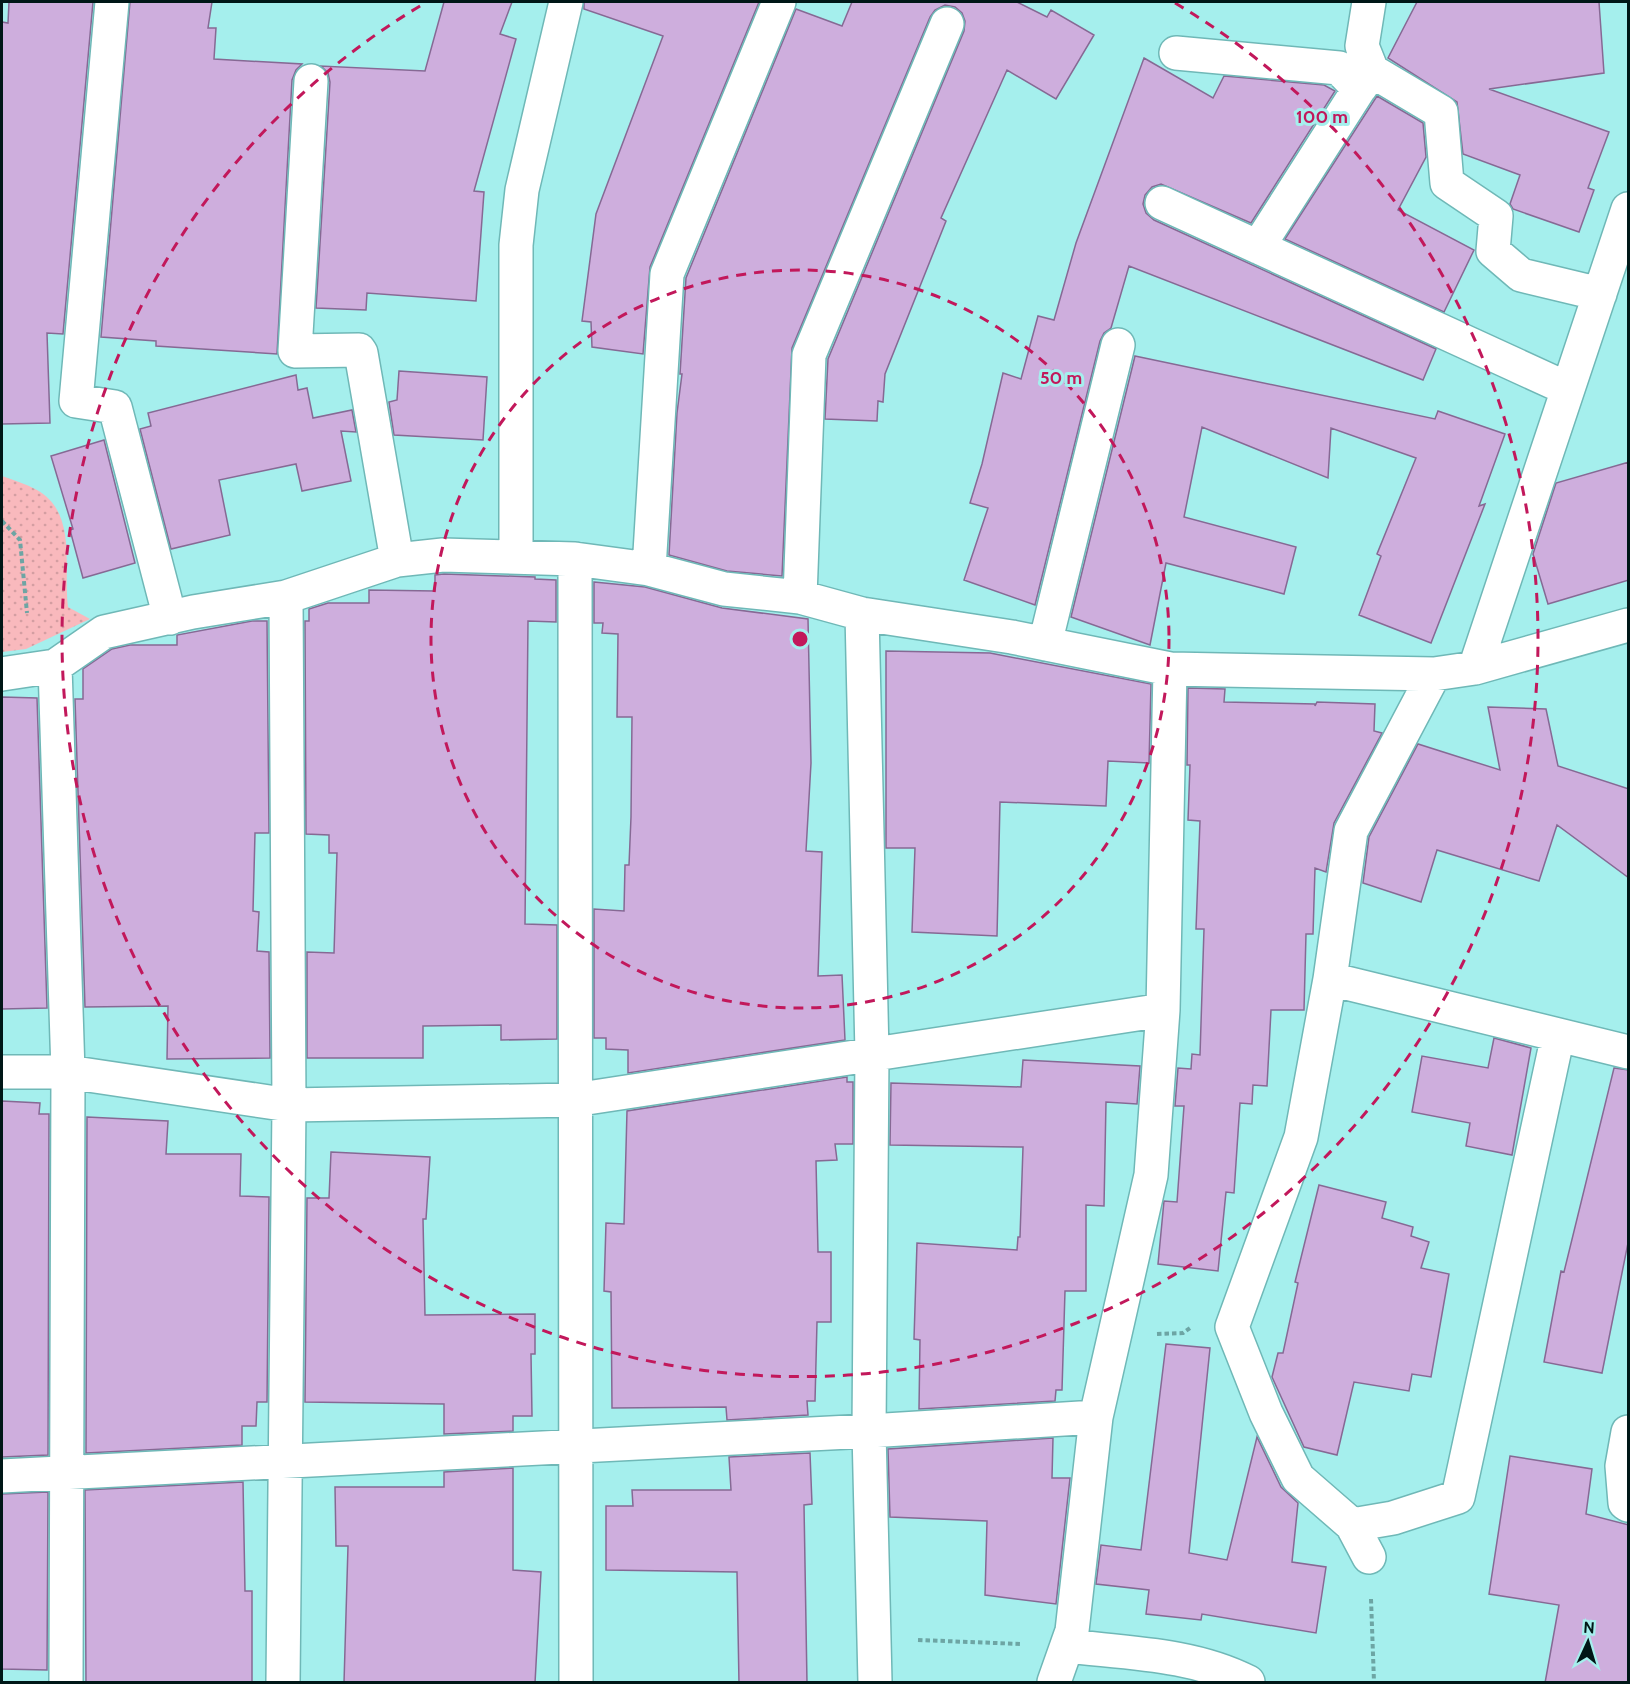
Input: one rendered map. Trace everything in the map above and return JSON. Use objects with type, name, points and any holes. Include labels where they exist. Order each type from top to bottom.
[{"type":"street","points":[[112,2],[76,401],[115,407],[170,618]]},
{"type":"street","points":[[516,556],[516,245],[522,190],[566,2]]},
{"type":"street","points":[[650,569],[667,274],[778,2]]},
{"type":"street","points":[[1258,247],[1366,80],[1362,46],[1369,2]]},
{"type":"street","points":[[800,597],[809,355],[947,24]]},
{"type":"street","points":[[1176,53],[1339,68],[1441,112],[1447,183],[1496,216],[1493,251],[1521,275],[1600,294]]},
{"type":"street","points":[[311,81],[295,351],[359,350],[361,353],[397,560]]},
{"type":"street","points":[[1162,203],[1568,389]]},
{"type":"street","points":[[1475,668],[1629,209]]},
{"type":"street","points":[[1045,644],[1118,345]]},
{"type":"street","points":[[2,674],[55,666],[104,632],[286,597],[397,560],[443,555],[575,559],[650,569],[724,589],[800,597],[862,614],[1045,644],[1170,669],[1434,674],[1475,668],[1629,625]]},
{"type":"street","points":[[575,559],[576,1683]]},
{"type":"street","points":[[283,1683],[289,1105],[286,597]]},
{"type":"street","points":[[862,614],[872,1054],[869,1431],[875,1683]]},
{"type":"street","points":[[55,666],[68,1072],[66,1683]]},
{"type":"street","points":[[1054,1683],[1072,1631],[1096,1417],[1151,1175],[1163,1010],[1170,669]]},
{"type":"street","points":[[1369,1557],[1352,1525],[1298,1478],[1266,1413],[1232,1327],[1301,1137],[1330,979],[1351,831],[1434,674]]},
{"type":"street","points":[[1330,979],[1629,1052]]},
{"type":"street","points":[[2,1072],[68,1072],[289,1105],[574,1100],[1163,1010]]},
{"type":"street","points":[[1352,1525],[1393,1518],[1458,1497],[1558,1035]]},
{"type":"street","points":[[2,1476],[1096,1417]]},
{"type":"street","points":[[1629,1432],[1622,1466],[1624,1503],[1629,1505]]},
{"type":"street","points":[[1067,1646],[1170,1658],[1247,1682]]},
{"type":"path","points":[[2,521],[20,540],[27,613]]},
{"type":"path","points":[[1369,1557],[1374,1683]]},
{"type":"path","points":[[874,1638],[1067,1646]]},
{"type":"shaded area","points":[[2,476],[37,490],[50,500],[58,512],[64,527],[66,542],[68,607],[90,619],[26,649],[2,652]]},
{"type":"building","points":[[9,2],[93,2],[63,334],[47,333],[50,423],[2,424],[2,22],[8,23]]},
{"type":"building","points":[[130,2],[212,2],[208,28],[216,28],[214,59],[302,64],[296,70],[292,80],[277,354],[156,346],[156,341],[101,337]]},
{"type":"building","points":[[444,2],[512,2],[500,34],[516,39],[474,191],[484,192],[476,301],[367,293],[366,310],[316,308],[330,82],[328,73],[321,66],[425,71]]},
{"type":"building","points":[[584,2],[759,2],[650,267],[643,354],[592,347],[591,322],[582,321],[596,214],[663,36],[584,9]]},
{"type":"building","points":[[852,2],[1017,2],[1047,17],[1051,10],[1094,35],[1056,99],[1007,70],[941,218],[946,221],[885,374],[883,402],[878,401],[877,421],[825,419],[828,359],[964,31],[965,21],[962,13],[955,7],[945,5],[935,10],[930,17],[792,348],[782,576],[727,571],[669,555],[677,413],[682,374],[680,374],[686,278],[796,9],[842,26]]},
{"type":"building","points":[[1417,2],[1599,2],[1604,73],[1489,89],[1609,132],[1588,188],[1594,190],[1579,232],[1513,209],[1510,204],[1520,175],[1463,154],[1457,102],[1388,58]]},
{"type":"building","points":[[1144,58],[1213,98],[1224,76],[1324,85],[1335,91],[1251,223],[1161,184],[1152,187],[1145,195],[1143,204],[1146,213],[1154,220],[1436,349],[1423,380],[1129,266],[1111,328],[1104,333],[1100,341],[1035,605],[964,580],[988,508],[970,503],[982,464],[1003,373],[1021,379],[1038,316],[1054,320],[1076,243]]},
{"type":"building","points":[[1377,96],[1423,123],[1426,157],[1398,210],[1474,250],[1444,312],[1285,239]]},
{"type":"building","points":[[1135,356],[1435,419],[1438,411],[1505,434],[1479,506],[1485,504],[1431,643],[1359,615],[1381,556],[1377,554],[1416,458],[1331,428],[1328,478],[1202,427],[1184,517],[1296,547],[1284,594],[1166,563],[1150,645],[1071,617]]},
{"type":"building","points":[[399,371],[487,377],[483,440],[394,435],[389,402],[397,400]]},
{"type":"building","points":[[296,375],[298,390],[307,388],[313,418],[352,410],[356,432],[341,431],[351,481],[302,491],[296,464],[219,480],[230,535],[171,549],[140,429],[151,426],[148,413]]},
{"type":"building","points":[[104,440],[135,563],[83,578],[70,530],[73,529],[51,456]]},
{"type":"building","points":[[1629,462],[1629,580],[1548,604],[1533,554],[1556,483]]},
{"type":"building","points":[[435,575],[535,577],[535,579],[556,580],[556,622],[528,621],[525,924],[557,925],[557,1039],[501,1040],[501,1025],[423,1026],[423,1058],[307,1058],[307,952],[334,953],[337,853],[329,853],[329,835],[306,834],[305,621],[309,621],[309,609],[328,603],[369,603],[369,590],[435,591]]},
{"type":"building","points":[[594,582],[645,587],[722,608],[808,619],[811,763],[806,851],[822,852],[818,976],[842,975],[845,1040],[628,1073],[628,1050],[606,1049],[606,1038],[594,1038],[594,909],[624,911],[625,865],[629,865],[631,817],[632,717],[617,717],[618,634],[602,633],[603,623],[594,623]]},
{"type":"building","points":[[252,621],[267,621],[269,833],[255,833],[253,911],[259,912],[257,951],[269,952],[270,1058],[167,1059],[168,1006],[85,1007],[75,699],[83,699],[83,669],[112,649],[130,645],[177,645],[177,635]]},
{"type":"building","points":[[886,651],[990,653],[1151,684],[1149,763],[1108,761],[1106,806],[1000,802],[997,936],[912,932],[915,848],[886,848]]},
{"type":"building","points":[[1188,688],[1225,689],[1224,702],[1315,704],[1315,706],[1317,702],[1375,704],[1374,731],[1382,733],[1334,823],[1326,872],[1315,868],[1313,934],[1306,934],[1304,1010],[1271,1010],[1267,1086],[1253,1085],[1252,1104],[1240,1103],[1234,1193],[1226,1192],[1218,1271],[1158,1264],[1164,1201],[1177,1202],[1184,1106],[1175,1106],[1178,1068],[1191,1069],[1192,1054],[1200,1055],[1204,929],[1196,929],[1200,821],[1188,820],[1190,765],[1187,765]]},
{"type":"building","points":[[2,697],[37,698],[47,1008],[2,1009]]},
{"type":"building","points":[[1488,707],[1546,709],[1558,766],[1629,789],[1629,878],[1557,825],[1539,881],[1437,850],[1421,902],[1363,883],[1369,837],[1418,744],[1500,770]]},
{"type":"building","points":[[1494,1038],[1531,1048],[1512,1155],[1466,1146],[1470,1123],[1412,1112],[1422,1056],[1488,1068]]},
{"type":"building","points":[[1023,1060],[1140,1066],[1137,1104],[1106,1102],[1104,1206],[1086,1205],[1086,1291],[1065,1291],[1062,1390],[1056,1390],[1055,1401],[919,1409],[920,1340],[914,1339],[917,1243],[1017,1250],[1018,1237],[1020,1237],[1023,1147],[890,1145],[891,1083],[1021,1087]]},
{"type":"building","points":[[1614,1068],[1629,1070],[1629,1238],[1602,1373],[1544,1362],[1561,1271],[1564,1272]]},
{"type":"building","points":[[847,1077],[847,1082],[853,1082],[853,1144],[835,1144],[837,1160],[816,1161],[818,1252],[831,1252],[831,1322],[817,1322],[815,1401],[807,1401],[808,1415],[727,1420],[726,1407],[612,1408],[611,1292],[604,1291],[606,1223],[624,1224],[627,1111]]},
{"type":"building","points":[[2,1101],[40,1103],[39,1114],[49,1114],[48,1455],[2,1457]]},
{"type":"building","points":[[87,1117],[168,1121],[166,1154],[241,1154],[240,1196],[269,1197],[267,1402],[257,1402],[256,1426],[242,1426],[242,1445],[86,1453]]},
{"type":"building","points":[[331,1152],[430,1157],[426,1219],[423,1219],[425,1315],[535,1314],[535,1354],[531,1354],[532,1416],[513,1416],[513,1431],[444,1434],[444,1404],[305,1402],[307,1198],[329,1198]]},
{"type":"building","points":[[1319,1185],[1386,1202],[1382,1218],[1413,1227],[1411,1236],[1429,1242],[1421,1268],[1449,1274],[1431,1377],[1412,1374],[1409,1391],[1354,1382],[1337,1455],[1304,1447],[1272,1377],[1278,1353],[1283,1353],[1298,1283],[1295,1282]]},
{"type":"building","points":[[1166,1344],[1210,1348],[1189,1553],[1227,1560],[1257,1437],[1281,1487],[1298,1503],[1292,1562],[1326,1567],[1316,1633],[1202,1614],[1201,1620],[1146,1614],[1149,1590],[1096,1584],[1101,1545],[1141,1550]]},
{"type":"building","points":[[1053,1438],[1052,1478],[1070,1478],[1056,1604],[985,1595],[987,1521],[890,1517],[888,1449]]},
{"type":"building","points":[[810,1453],[812,1504],[804,1505],[807,1683],[739,1683],[737,1572],[606,1570],[606,1506],[633,1506],[632,1490],[731,1490],[729,1457]]},
{"type":"building","points":[[1510,1456],[1592,1469],[1586,1514],[1629,1525],[1629,1683],[1545,1683],[1559,1605],[1489,1594]]},
{"type":"building","points":[[513,1468],[513,1570],[541,1572],[535,1683],[344,1683],[348,1546],[336,1546],[335,1487],[444,1487],[444,1472]]},
{"type":"building","points":[[243,1482],[245,1591],[252,1591],[252,1683],[86,1683],[85,1490]]},
{"type":"building","points":[[48,1492],[47,1670],[2,1669],[2,1494]]}]
